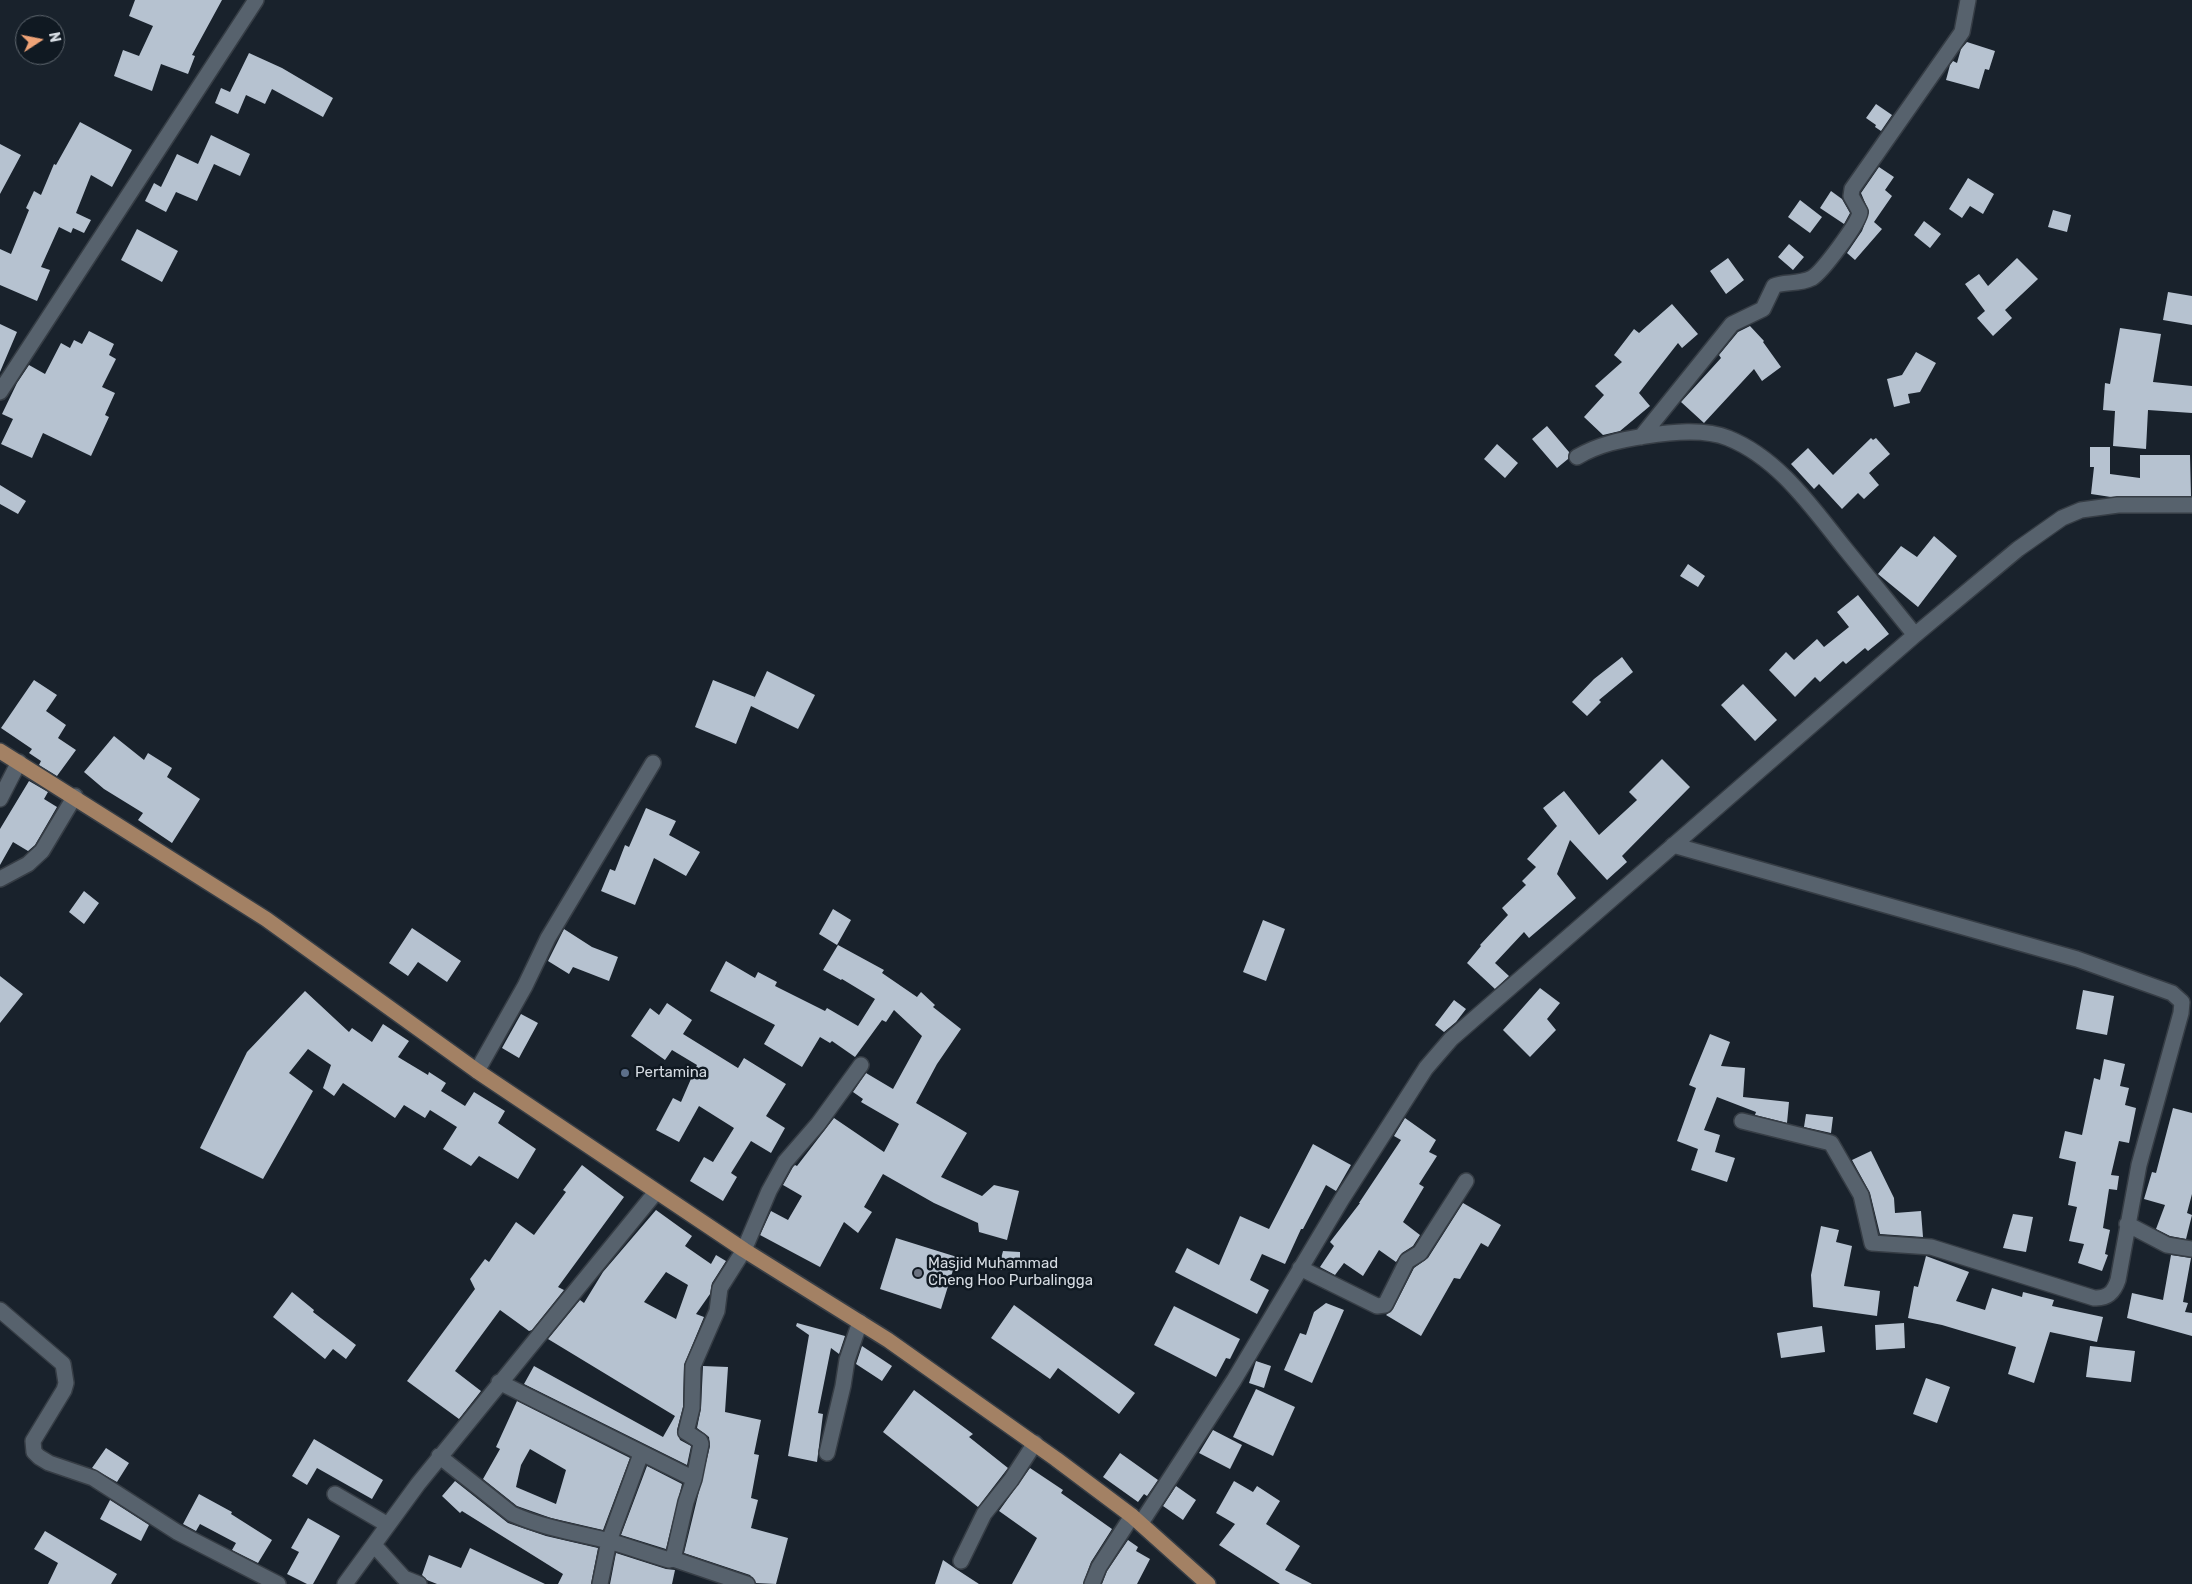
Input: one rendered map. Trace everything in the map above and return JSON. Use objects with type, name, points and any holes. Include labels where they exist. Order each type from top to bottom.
[{"type":"main road","points":[[0,751],[266,919],[477,1071],[744,1250],[860,1322],[1034,1443],[1136,1519],[1208,1584]]},
{"type":"street","points":[[0,392],[256,0]]},
{"type":"street","points":[[1641,437],[1732,324],[1761,311],[1774,286],[1797,283],[1813,277],[1854,226],[1860,212],[1852,196],[1852,189],[1962,32],[1968,0]]},
{"type":"street","points":[[1577,457],[1592,448],[1604,444],[1659,434],[1706,433],[1727,437],[1760,455],[1801,496],[1915,635]]},
{"type":"street","points":[[1092,1584],[1099,1567],[1136,1519],[1234,1380],[1300,1268],[1414,1087],[1438,1052],[1470,1020],[1915,635],[2018,549],[2062,518],[2081,510],[2118,505],[2192,505]]},
{"type":"street","points":[[0,799],[19,762]]},
{"type":"street","points":[[477,1071],[525,986],[548,938],[653,764]]},
{"type":"street","points":[[0,879],[28,864],[42,851],[74,796]]},
{"type":"street","points":[[1673,845],[2077,959],[2176,996],[2183,1005],[2139,1165],[2115,1288],[2106,1297],[2097,1298],[1931,1247],[1872,1243],[1861,1195],[1831,1143],[1742,1121]]},
{"type":"street","points":[[673,1559],[686,1502],[694,1479],[700,1441],[686,1432],[692,1408],[693,1366],[717,1311],[720,1288],[744,1250],[769,1191],[785,1162],[818,1124],[861,1065]]},
{"type":"street","points":[[1300,1268],[1377,1306],[1384,1305],[1407,1261],[1420,1253],[1466,1181]]},
{"type":"street","points":[[345,1584],[440,1456],[656,1192]]},
{"type":"street","points":[[2127,1224],[2166,1245],[2192,1249]]},
{"type":"street","points":[[0,1310],[63,1364],[66,1372],[64,1390],[33,1441],[34,1452],[39,1457],[49,1463],[93,1478],[177,1532],[278,1584]]},
{"type":"street","points":[[827,1453],[843,1386],[847,1360],[860,1322]]},
{"type":"street","points":[[499,1382],[694,1479]]},
{"type":"street","points":[[961,1561],[984,1514],[1011,1480],[1034,1443]]},
{"type":"street","points":[[600,1584],[609,1541],[641,1454]]},
{"type":"street","points":[[440,1456],[512,1514],[557,1530],[609,1541],[669,1560],[673,1559],[746,1584]]},
{"type":"street","points":[[335,1494],[388,1524]]},
{"type":"street","points":[[374,1545],[404,1578],[419,1584]]},
{"type":"building","points":[[135,0],[222,0],[192,55],[195,56],[188,74],[161,64],[152,91],[114,76],[123,50],[139,56],[153,26],[129,16]]},
{"type":"building","points":[[1967,42],[1995,51],[1989,70],[1985,69],[1979,89],[1946,80],[1950,65],[1953,61],[1957,63],[1961,49]]},
{"type":"building","points":[[249,53],[282,68],[333,98],[323,117],[272,89],[265,104],[246,95],[238,114],[215,103],[221,88],[230,92]]},
{"type":"building","points":[[1876,104],[1892,115],[1881,131],[1866,118]]},
{"type":"building","points":[[80,122],[132,150],[112,187],[91,175],[76,213],[91,220],[84,233],[73,228],[71,233],[59,227],[41,267],[50,270],[37,301],[0,285],[0,249],[11,254],[29,210],[26,208],[34,191],[41,195],[54,164],[56,165]]},
{"type":"building","points":[[211,135],[250,154],[240,176],[214,164],[197,201],[176,192],[166,212],[145,201],[154,183],[161,187],[177,154],[198,164]]},
{"type":"building","points":[[0,144],[21,155],[0,194]]},
{"type":"building","points":[[1879,167],[1894,177],[1885,190],[1892,196],[1874,222],[1882,229],[1855,260],[1847,253],[1862,231],[1869,212],[1861,193]]},
{"type":"building","points":[[1968,178],[1994,194],[1983,214],[1970,206],[1962,218],[1949,209]]},
{"type":"building","points":[[1831,191],[1842,199],[1850,213],[1844,224],[1820,208]]},
{"type":"building","points":[[1800,200],[1822,217],[1810,233],[1788,217]]},
{"type":"building","points":[[2053,210],[2071,215],[2067,232],[2048,227]]},
{"type":"building","points":[[1924,221],[1941,234],[1930,248],[1914,235]]},
{"type":"building","points":[[137,229],[178,251],[162,282],[121,260]]},
{"type":"building","points":[[1789,244],[1804,257],[1793,270],[1778,257]]},
{"type":"building","points":[[1728,258],[1744,280],[1726,294],[1710,271]]},
{"type":"building","points":[[2017,258],[2038,279],[2005,310],[2012,318],[1993,336],[1977,318],[1985,311],[1965,284],[1979,274],[1988,286]]},
{"type":"building","points":[[2168,292],[2192,296],[2192,325],[2163,320]]},
{"type":"building","points":[[1672,304],[1698,334],[1682,348],[1678,343],[1639,393],[1650,406],[1620,431],[1603,435],[1584,417],[1604,395],[1595,386],[1622,362],[1614,355],[1634,329],[1639,333]]},
{"type":"building","points":[[0,324],[17,332],[0,372]]},
{"type":"building","points":[[1750,326],[1764,341],[1781,367],[1762,381],[1754,369],[1704,423],[1681,402],[1721,358],[1719,355],[1738,332]]},
{"type":"building","points":[[2120,328],[2161,334],[2153,382],[2192,386],[2192,413],[2148,410],[2146,449],[2113,446],[2115,411],[2103,410],[2105,383],[2110,384]]},
{"type":"building","points":[[89,331],[114,344],[109,355],[116,359],[102,387],[115,393],[105,415],[109,417],[91,456],[43,433],[32,458],[1,444],[13,419],[2,414],[17,383],[29,365],[45,374],[61,343],[70,348],[74,340],[82,344]]},
{"type":"building","points":[[1916,352],[1936,363],[1920,392],[1908,394],[1910,403],[1894,407],[1887,379],[1902,375]]},
{"type":"building","points":[[1547,426],[1569,452],[1568,459],[1557,468],[1532,439]]},
{"type":"building","points":[[1871,438],[1873,440],[1876,438],[1890,454],[1869,473],[1879,485],[1864,499],[1858,493],[1842,509],[1819,484],[1814,489],[1791,464],[1808,448],[1833,475]]},
{"type":"building","points":[[1497,444],[1518,463],[1505,478],[1484,459]]},
{"type":"building","points":[[2090,447],[2110,447],[2110,474],[2140,478],[2140,455],[2190,455],[2191,496],[2111,497],[2091,494],[2094,467],[2090,467]]},
{"type":"building","points":[[0,485],[26,501],[18,514],[0,504]]},
{"type":"building","points":[[1934,536],[1957,556],[1918,607],[1878,574],[1901,546],[1917,557]]},
{"type":"building","points":[[1688,564],[1705,576],[1698,587],[1680,576]]},
{"type":"building","points":[[1858,595],[1889,634],[1868,651],[1865,648],[1846,664],[1843,661],[1820,682],[1815,677],[1795,697],[1769,670],[1786,652],[1794,660],[1817,639],[1824,647],[1849,627],[1837,612]]},
{"type":"building","points":[[1622,657],[1633,672],[1599,700],[1601,702],[1587,716],[1572,702],[1594,679]]},
{"type":"building","points":[[767,671],[815,695],[798,729],[751,706],[736,744],[695,727],[713,680],[755,697]]},
{"type":"building","points":[[34,680],[57,695],[46,711],[66,725],[58,738],[76,750],[57,776],[39,765],[41,761],[29,753],[32,749],[1,728]]},
{"type":"building","points":[[1743,684],[1777,720],[1755,741],[1721,705]]},
{"type":"building","points":[[114,736],[144,760],[148,753],[172,768],[167,777],[200,799],[172,843],[138,820],[143,813],[104,789],[84,772]]},
{"type":"building","points":[[1662,759],[1690,787],[1622,856],[1627,862],[1607,880],[1570,840],[1557,874],[1576,898],[1529,938],[1524,932],[1495,963],[1509,976],[1495,989],[1467,963],[1480,945],[1508,915],[1502,908],[1526,885],[1522,881],[1536,867],[1527,859],[1557,826],[1543,808],[1564,791],[1599,835],[1637,800],[1629,792]]},
{"type":"building","points":[[29,781],[48,792],[44,799],[57,807],[35,845],[28,851],[13,842],[0,865],[0,829]]},
{"type":"building","points":[[646,808],[676,821],[669,835],[700,852],[686,876],[654,858],[635,905],[601,891],[610,869],[615,871],[625,845],[629,847]]},
{"type":"building","points":[[84,891],[99,903],[84,924],[69,912]]},
{"type":"building","points":[[833,909],[851,920],[837,945],[819,934]]},
{"type":"building","points":[[1263,920],[1285,929],[1266,981],[1243,972]]},
{"type":"building","points":[[412,928],[461,961],[447,982],[418,962],[408,976],[389,963]]},
{"type":"building","points":[[564,929],[592,947],[618,957],[609,981],[573,967],[569,974],[548,961]]},
{"type":"building","points":[[838,945],[884,970],[882,973],[917,997],[921,992],[935,1005],[933,1007],[961,1029],[937,1064],[916,1103],[967,1133],[941,1177],[982,1196],[994,1185],[1019,1191],[1007,1240],[979,1232],[978,1223],[934,1203],[883,1174],[864,1207],[872,1212],[858,1233],[844,1222],[820,1267],[760,1235],[771,1211],[788,1220],[802,1196],[783,1185],[793,1167],[797,1166],[834,1118],[884,1152],[899,1124],[861,1102],[863,1099],[853,1092],[866,1073],[893,1089],[922,1036],[894,1010],[886,1022],[882,1020],[855,1057],[832,1041],[830,1043],[820,1037],[802,1067],[764,1044],[775,1025],[710,991],[726,961],[755,978],[758,972],[777,982],[775,986],[825,1011],[827,1008],[858,1026],[875,999],[823,970]]},
{"type":"building","points":[[0,976],[23,994],[0,1023]]},
{"type":"building","points":[[1540,988],[1560,1003],[1547,1019],[1556,1030],[1530,1057],[1503,1030]]},
{"type":"building","points":[[2083,990],[2114,996],[2107,1035],[2076,1029]]},
{"type":"building","points":[[305,991],[349,1032],[352,1028],[372,1042],[383,1024],[409,1041],[398,1057],[428,1075],[429,1072],[446,1083],[441,1091],[465,1106],[474,1092],[505,1111],[498,1123],[536,1149],[518,1179],[479,1156],[471,1166],[443,1149],[457,1127],[430,1110],[425,1118],[404,1105],[395,1118],[343,1083],[334,1096],[323,1088],[331,1065],[308,1049],[289,1073],[313,1091],[263,1179],[200,1148],[247,1052]]},
{"type":"building","points":[[1454,1000],[1466,1009],[1456,1022],[1444,1032],[1435,1025]]},
{"type":"building","points":[[667,1003],[692,1020],[683,1034],[738,1068],[744,1058],[786,1084],[766,1116],[785,1128],[771,1153],[751,1141],[731,1173],[737,1177],[723,1201],[690,1181],[704,1157],[713,1162],[734,1128],[699,1106],[679,1142],[656,1130],[673,1098],[681,1102],[697,1065],[672,1050],[665,1060],[631,1036],[650,1008],[659,1015]]},
{"type":"building","points":[[521,1014],[538,1023],[519,1058],[502,1048]]},
{"type":"building","points":[[1710,1034],[1730,1042],[1721,1066],[1745,1068],[1743,1097],[1789,1102],[1787,1123],[1755,1115],[1756,1112],[1717,1097],[1704,1130],[1720,1135],[1715,1152],[1735,1158],[1727,1182],[1691,1170],[1698,1149],[1677,1141],[1696,1088],[1689,1085]]},
{"type":"building","points":[[2104,1059],[2125,1064],[2120,1086],[2129,1088],[2125,1105],[2136,1108],[2129,1143],[2119,1141],[2111,1175],[2119,1176],[2117,1190],[2109,1189],[2103,1228],[2110,1230],[2105,1254],[2108,1255],[2102,1271],[2078,1263],[2084,1244],[2069,1241],[2077,1207],[2068,1205],[2076,1162],[2059,1158],[2065,1131],[2082,1135],[2094,1078],[2100,1080]]},
{"type":"building","points":[[2173,1108],[2192,1113],[2192,1194],[2187,1213],[2192,1215],[2186,1239],[2170,1236],[2156,1229],[2165,1205],[2144,1199],[2152,1172],[2156,1173]]},
{"type":"building","points":[[1806,1114],[1833,1117],[1831,1133],[1804,1127]]},
{"type":"building","points":[[1405,1118],[1436,1140],[1429,1152],[1437,1156],[1419,1184],[1424,1187],[1403,1222],[1420,1235],[1413,1246],[1402,1253],[1396,1262],[1379,1250],[1363,1276],[1344,1263],[1335,1275],[1320,1267],[1334,1246],[1330,1242],[1360,1203],[1401,1140],[1394,1136]]},
{"type":"building","points":[[1313,1144],[1351,1165],[1336,1191],[1326,1185],[1303,1229],[1301,1229],[1285,1264],[1262,1254],[1250,1280],[1269,1290],[1257,1314],[1175,1272],[1187,1248],[1219,1265],[1240,1216],[1269,1229]]},
{"type":"building","points":[[1871,1151],[1894,1198],[1895,1213],[1921,1211],[1923,1237],[1880,1234],[1870,1193],[1852,1160]]},
{"type":"building","points":[[582,1165],[624,1197],[558,1287],[564,1290],[532,1330],[529,1331],[500,1310],[455,1371],[481,1391],[459,1419],[407,1381],[475,1289],[470,1279],[485,1259],[489,1262],[516,1222],[534,1235],[566,1192],[563,1190]]},
{"type":"building","points":[[1463,1203],[1501,1225],[1488,1247],[1481,1243],[1460,1279],[1454,1278],[1421,1336],[1386,1315],[1393,1309],[1414,1268],[1428,1258]]},
{"type":"building","points":[[656,1210],[692,1236],[685,1246],[711,1264],[716,1255],[726,1261],[712,1283],[710,1294],[696,1314],[704,1317],[684,1365],[683,1407],[677,1430],[680,1440],[691,1446],[687,1465],[524,1384],[534,1366],[663,1437],[675,1416],[548,1339],[580,1300],[584,1303],[603,1272]],"holes":[[[666,1272],[688,1285],[676,1319],[644,1302]]]},
{"type":"building","points":[[2013,1214],[2033,1217],[2026,1252],[2003,1248]]},
{"type":"building","points":[[1821,1226],[1839,1230],[1836,1242],[1852,1246],[1844,1286],[1880,1291],[1877,1316],[1813,1307],[1811,1275]]},
{"type":"building","name":"Masjid Muhammad Cheng Hoo Purbalingga","points":[[896,1238],[957,1257],[941,1309],[880,1289]]},
{"type":"building","points":[[1003,1251],[1020,1252],[1020,1270],[998,1270]]},
{"type":"building","points":[[2171,1255],[2191,1258],[2183,1302],[2188,1303],[2185,1312],[2192,1313],[2192,1336],[2127,1318],[2132,1293],[2163,1300]]},
{"type":"building","points":[[1926,1256],[1969,1272],[1956,1301],[1985,1310],[1992,1288],[2022,1297],[2023,1292],[2054,1300],[2052,1306],[2103,1317],[2097,1342],[2050,1332],[2034,1383],[2008,1374],[2016,1347],[1942,1325],[1908,1318],[1914,1286],[1918,1287]]},
{"type":"building","points":[[292,1292],[314,1310],[313,1312],[356,1345],[346,1359],[333,1349],[325,1359],[273,1317]]},
{"type":"building","points":[[1326,1303],[1344,1310],[1312,1383],[1284,1370],[1300,1333],[1306,1335],[1314,1312]]},
{"type":"building","points":[[1014,1305],[1135,1393],[1119,1414],[1058,1368],[1050,1379],[991,1338]]},
{"type":"building","points":[[1174,1306],[1240,1339],[1230,1359],[1226,1358],[1216,1377],[1154,1345]]},
{"type":"building","points":[[797,1323],[845,1336],[839,1354],[831,1348],[818,1413],[823,1414],[817,1462],[788,1456],[809,1335],[796,1326]]},
{"type":"building","points":[[1904,1323],[1905,1348],[1876,1350],[1875,1325]]},
{"type":"building","points":[[1822,1326],[1825,1352],[1781,1358],[1777,1333]]},
{"type":"building","points":[[862,1346],[892,1366],[882,1381],[856,1364]]},
{"type":"building","points":[[2090,1346],[2135,1351],[2131,1382],[2086,1377]]},
{"type":"building","points":[[1256,1361],[1271,1366],[1264,1388],[1249,1383]]},
{"type":"building","points":[[703,1366],[728,1367],[725,1412],[761,1420],[754,1454],[759,1455],[751,1498],[758,1500],[751,1528],[788,1538],[776,1584],[756,1583],[750,1575],[684,1553],[710,1446],[709,1437],[697,1428],[701,1408]]},
{"type":"building","points":[[1926,1378],[1950,1387],[1937,1423],[1913,1414]]},
{"type":"building","points":[[1256,1389],[1295,1407],[1273,1456],[1233,1437]]},
{"type":"building","points":[[914,1390],[973,1434],[969,1437],[1008,1468],[978,1507],[883,1432]]},
{"type":"building","points":[[517,1401],[630,1458],[603,1530],[551,1518],[517,1506],[483,1479],[500,1449],[496,1447]],"holes":[[[530,1449],[566,1470],[556,1504],[516,1487],[521,1465]]]},
{"type":"building","points":[[1213,1430],[1242,1445],[1230,1469],[1199,1453]]},
{"type":"building","points":[[314,1439],[383,1480],[372,1499],[317,1468],[307,1485],[292,1476]]},
{"type":"building","points":[[106,1448],[129,1463],[117,1482],[92,1468]]},
{"type":"building","points":[[1120,1453],[1158,1480],[1147,1496],[1144,1494],[1138,1502],[1103,1477]]},
{"type":"building","points":[[647,1466],[682,1484],[666,1549],[621,1535]]},
{"type":"building","points":[[1030,1468],[1063,1490],[1061,1493],[1112,1529],[1091,1562],[1083,1584],[1012,1584],[1037,1538],[999,1511]]},
{"type":"building","points":[[455,1481],[508,1523],[546,1536],[598,1548],[591,1584],[558,1584],[563,1574],[462,1511],[460,1513],[442,1496]]},
{"type":"building","points":[[1234,1481],[1253,1492],[1257,1486],[1280,1501],[1266,1524],[1300,1546],[1285,1570],[1312,1584],[1280,1584],[1219,1545],[1235,1524],[1216,1513]]},
{"type":"building","points":[[1176,1486],[1196,1500],[1183,1520],[1163,1506]]},
{"type":"building","points":[[199,1494],[232,1512],[231,1514],[272,1540],[258,1563],[232,1550],[236,1543],[200,1524],[196,1531],[183,1524]]},
{"type":"building","points":[[110,1500],[149,1525],[141,1541],[100,1519]]},
{"type":"building","points":[[308,1518],[340,1536],[313,1584],[307,1584],[287,1574],[299,1552],[291,1548]]},
{"type":"building","points":[[45,1531],[117,1574],[111,1584],[48,1584],[58,1563],[34,1549]]},
{"type":"building","points":[[1128,1540],[1138,1547],[1136,1551],[1150,1559],[1137,1584],[1102,1584],[1107,1571]]},
{"type":"building","points":[[470,1548],[545,1584],[437,1584],[427,1580],[422,1575],[429,1555],[461,1568]]},
{"type":"building","points":[[616,1553],[666,1569],[675,1570],[672,1584],[610,1584]]},
{"type":"building","points":[[943,1560],[956,1569],[979,1584],[935,1584]]},
{"type":"place","name":"Pertamina","points":[[625,1073]]},
{"type":"place","name":"Masjid Muhammad Cheng Hoo Purbalingga","points":[[918,1273]]}]
